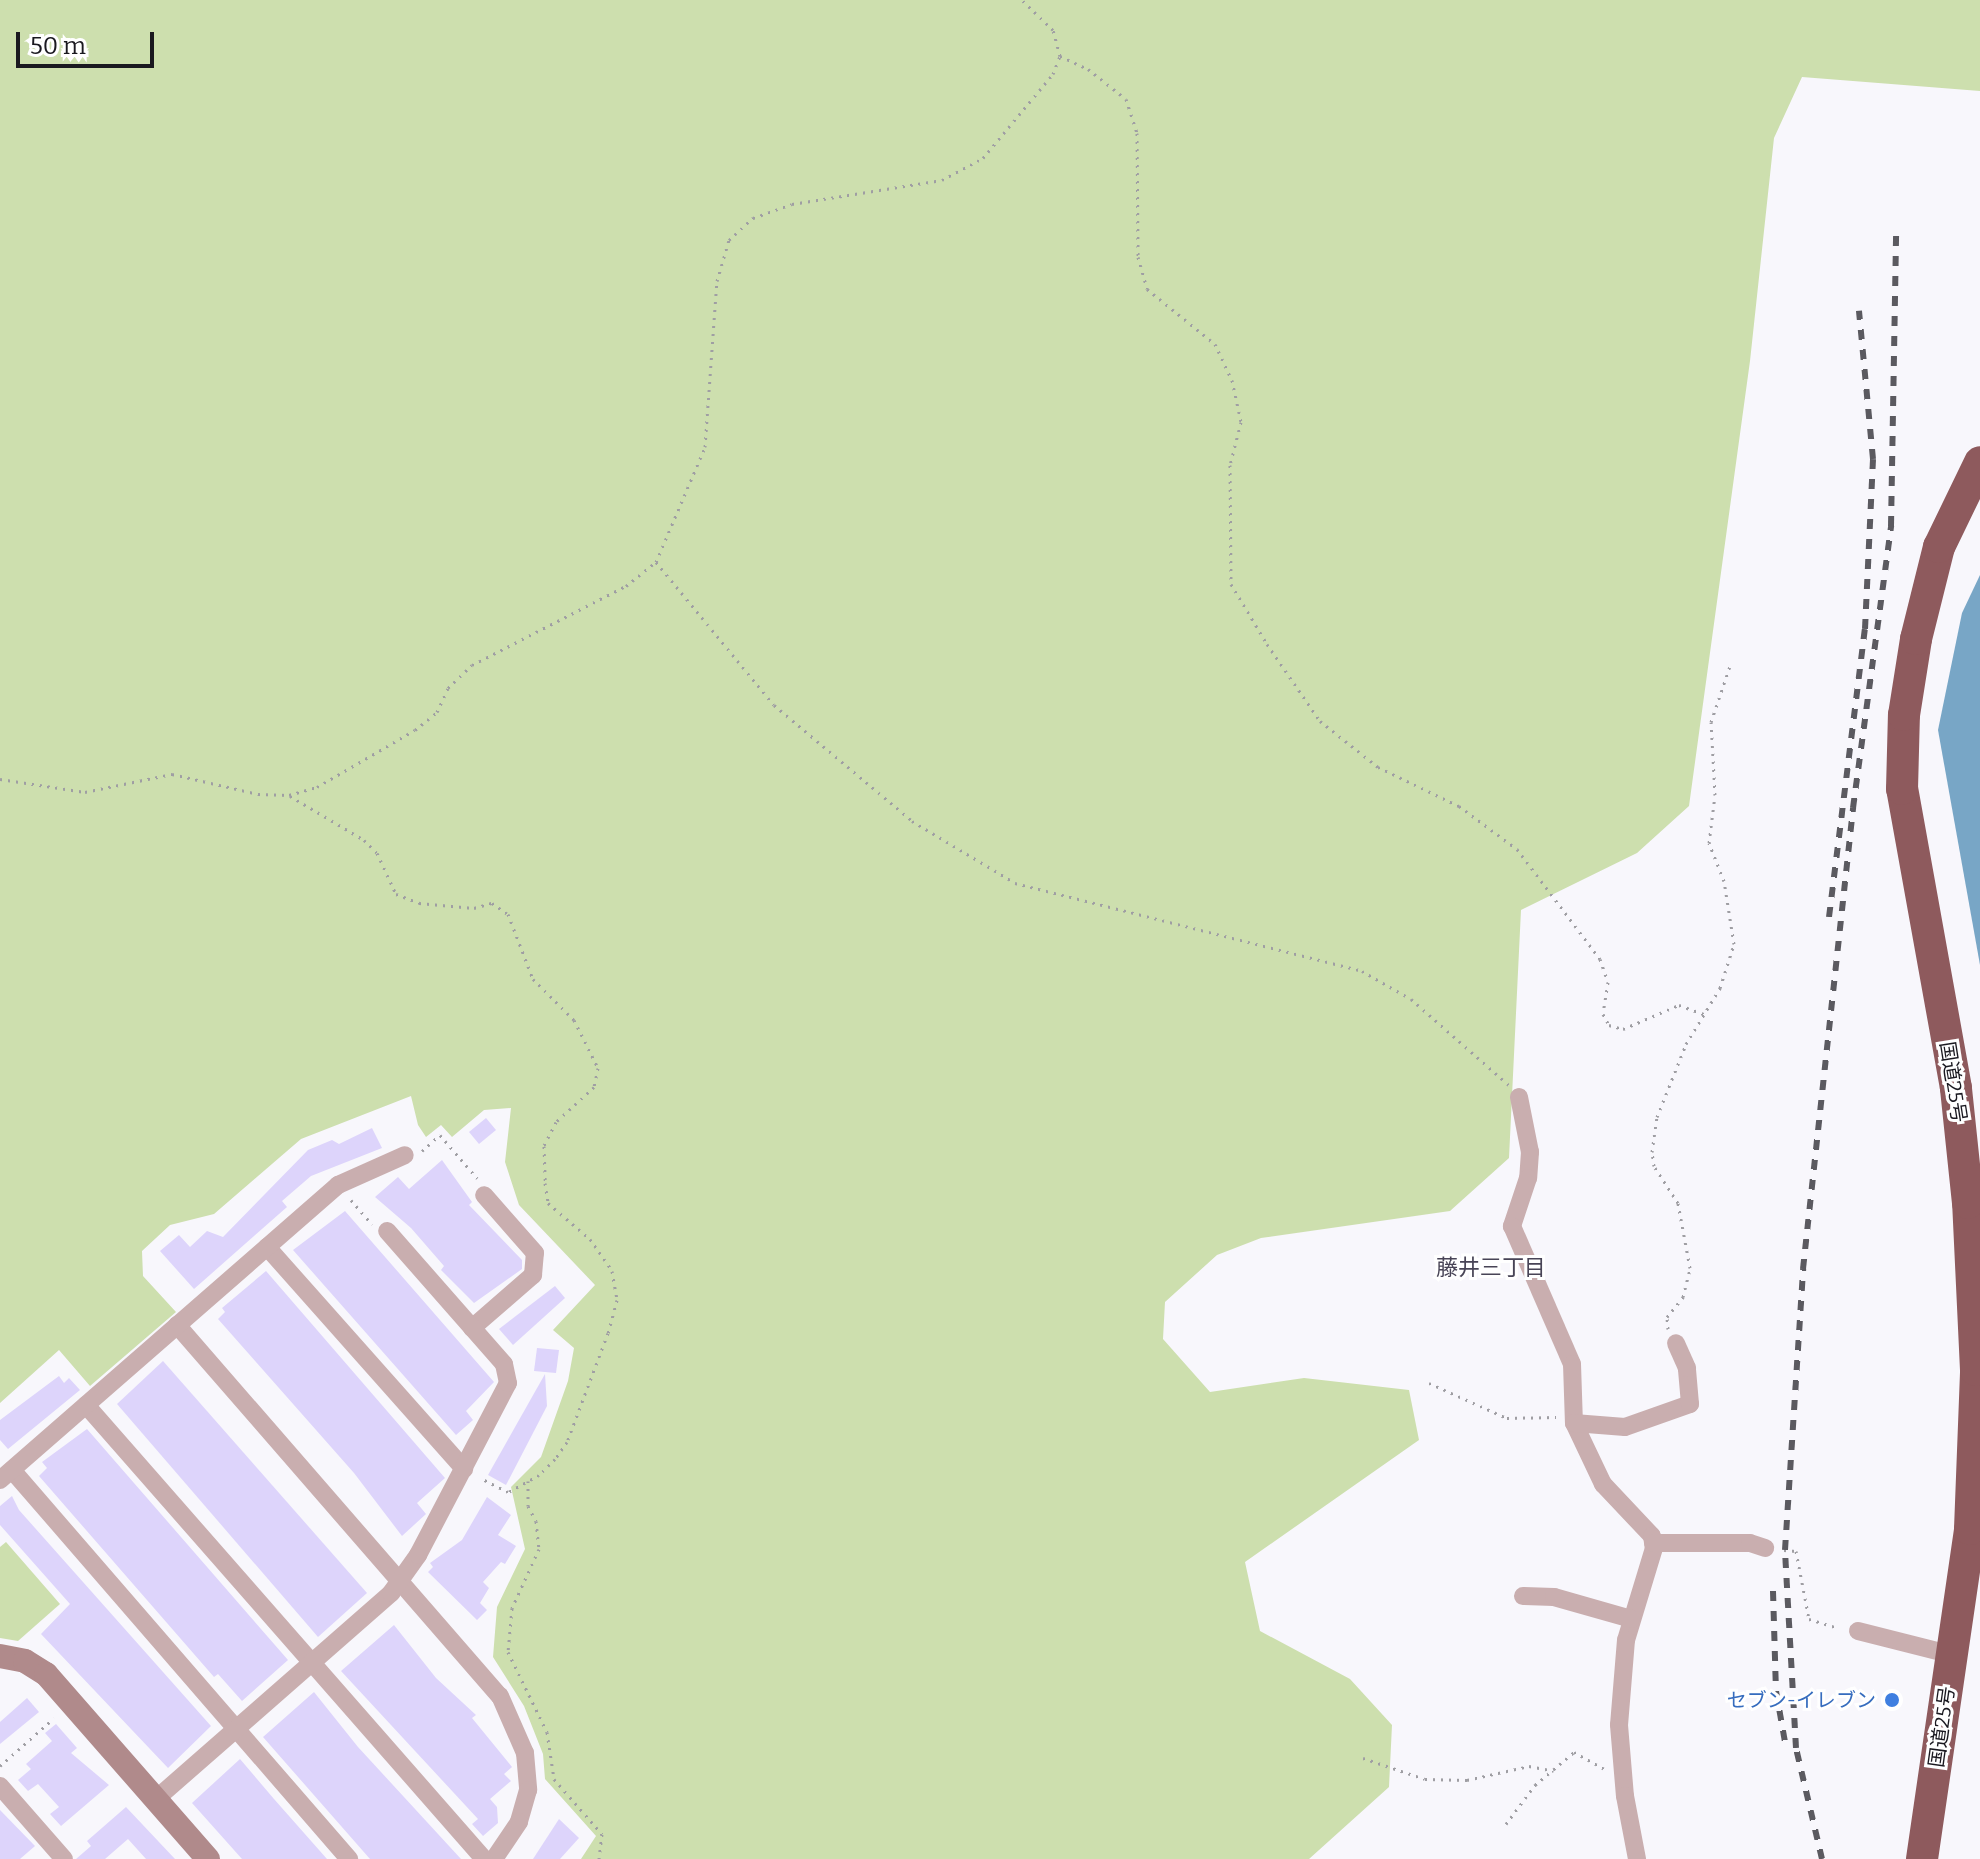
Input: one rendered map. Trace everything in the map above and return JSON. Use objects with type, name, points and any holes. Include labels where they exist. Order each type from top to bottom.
[{"type":"highway","name":"国道25号","points":[[1922,1859],[1970,1529],[1976,1370],[1968,1203],[1956,1088],[1902,789],[1904,715],[1916,639],[1939,547],[1980,462]]},
{"type":"street","points":[[1519,1097],[1530,1152],[1528,1178],[1512,1226],[1572,1364],[1574,1423],[1603,1484],[1653,1543],[1750,1543],[1765,1548]]},
{"type":"street","points":[[349,1859],[237,1728],[6,1475],[338,1185],[405,1155]]},
{"type":"street","points":[[472,1328],[533,1275],[535,1253],[484,1195]]},
{"type":"street","points":[[156,1799],[401,1579],[464,1469],[510,1373],[380,1228]]},
{"type":"street","points":[[267,1247],[464,1469]]},
{"type":"street","points":[[177,1325],[486,1676],[522,1744],[527,1771],[525,1806],[494,1859]]},
{"type":"street","points":[[1574,1423],[1596,1429],[1625,1427],[1690,1404],[1687,1368],[1676,1343]]},
{"type":"street","points":[[86,1405],[484,1859]]},
{"type":"street","points":[[1637,1859],[1622,1770],[1619,1725],[1631,1619],[1653,1543]]},
{"type":"street","points":[[1523,1596],[1554,1597],[1631,1619]]},
{"type":"street","points":[[1858,1631],[1953,1655]]},
{"type":"street","points":[[0,1656],[37,1667],[72,1702],[202,1857]]},
{"type":"street","points":[[0,1786],[55,1856]]},
{"type":"path","points":[[0,779],[85,792],[113,790],[172,774],[258,794],[289,795],[317,787],[415,730],[437,712],[448,688],[472,665],[626,586],[656,562],[705,447],[717,281],[729,240],[753,218],[792,204],[942,180],[983,158],[1053,74],[1060,56],[1053,30],[1022,0]]},
{"type":"path","points":[[1060,56],[1088,69],[1126,99],[1137,133],[1138,257],[1147,289],[1215,344],[1232,380],[1241,422],[1230,465],[1231,584],[1267,644],[1320,721],[1378,767],[1459,806],[1517,849],[1600,959],[1608,982],[1603,1014],[1609,1025],[1623,1029],[1679,1005],[1704,1014]]},
{"type":"path","points":[[656,562],[774,705],[912,821],[1015,883],[1362,971],[1411,999],[1469,1045],[1519,1097]]},
{"type":"path","points":[[1676,1343],[1666,1323],[1683,1297],[1690,1268],[1678,1203],[1654,1166],[1652,1152],[1657,1117],[1704,1014],[1720,988],[1734,944],[1724,881],[1709,843],[1715,795],[1711,722],[1730,666]]},
{"type":"path","points":[[289,795],[364,840],[377,853],[396,894],[419,903],[474,908],[492,903],[508,914],[533,979],[574,1020],[598,1068],[594,1087],[556,1122],[544,1146],[545,1183],[548,1203],[601,1250],[612,1271],[617,1300],[567,1442],[528,1481],[508,1492],[464,1469]]},
{"type":"path","points":[[405,1155],[414,1157],[440,1135],[483,1184],[484,1195]]},
{"type":"path","points":[[338,1185],[380,1228]]},
{"type":"path","points":[[1429,1383],[1507,1418],[1553,1416],[1574,1423]]},
{"type":"path","points":[[528,1481],[539,1549],[512,1608],[508,1652],[547,1732],[554,1779],[602,1834],[599,1859]]},
{"type":"path","points":[[1765,1548],[1796,1551],[1809,1619],[1858,1631]]},
{"type":"path","points":[[0,1766],[72,1702]]},
{"type":"path","points":[[1506,1824],[1535,1785],[1574,1752],[1597,1768],[1622,1770]]},
{"type":"path","points":[[1363,1758],[1425,1779],[1467,1780],[1529,1766],[1554,1771]]},
{"type":"green space","points":[[0,0],[1980,0],[1980,91],[1802,77],[1774,138],[1750,361],[1689,806],[1637,853],[1521,910],[1509,1158],[1450,1211],[1261,1238],[1217,1255],[1165,1302],[1163,1339],[1210,1392],[1304,1378],[1409,1390],[1419,1440],[1245,1562],[1260,1631],[1350,1679],[1392,1725],[1389,1787],[1309,1859],[581,1859],[596,1836],[545,1779],[543,1754],[524,1706],[493,1657],[497,1607],[525,1549],[511,1487],[541,1457],[568,1381],[574,1348],[553,1330],[595,1285],[519,1205],[505,1162],[511,1108],[484,1110],[452,1137],[441,1125],[426,1137],[418,1125],[411,1096],[301,1139],[214,1214],[170,1225],[142,1251],[143,1276],[176,1312],[90,1386],[59,1350],[0,1403]]},
{"type":"green space","points":[[6,1542],[60,1604],[18,1641],[0,1638],[0,1547]]},
{"type":"water","points":[[1980,575],[1980,965],[1938,730],[1962,613]]},
{"type":"building","points":[[486,1118],[496,1130],[479,1144],[469,1132]]},
{"type":"building","points":[[372,1128],[382,1148],[311,1176],[282,1201],[287,1207],[194,1289],[160,1251],[179,1235],[190,1247],[207,1231],[223,1237],[308,1150],[332,1140],[339,1144]]},
{"type":"building","points":[[442,1160],[472,1202],[469,1205],[522,1260],[522,1269],[474,1303],[441,1270],[444,1266],[411,1228],[375,1197],[398,1177],[409,1189]]},
{"type":"building","points":[[345,1211],[494,1382],[466,1411],[473,1420],[456,1435],[293,1250]]},
{"type":"building","points":[[266,1271],[445,1478],[417,1503],[426,1514],[402,1536],[354,1473],[218,1319],[225,1312],[222,1308]]},
{"type":"building","points":[[555,1286],[565,1298],[513,1345],[499,1329]]},
{"type":"building","points":[[537,1348],[559,1350],[556,1373],[534,1371]]},
{"type":"building","points":[[163,1361],[367,1593],[318,1637],[117,1404]]},
{"type":"building","points":[[545,1374],[547,1406],[506,1485],[488,1475]]},
{"type":"building","points":[[59,1376],[64,1383],[69,1378],[80,1390],[8,1449],[0,1440],[0,1420]]},
{"type":"building","points":[[87,1429],[288,1660],[242,1701],[218,1674],[214,1677],[39,1476],[47,1468],[42,1462]]},
{"type":"building","points":[[12,1496],[19,1510],[211,1726],[168,1768],[41,1634],[70,1604],[0,1525],[0,1506]]},
{"type":"building","points":[[487,1497],[511,1515],[498,1535],[516,1546],[505,1564],[501,1562],[483,1582],[489,1588],[480,1603],[487,1610],[477,1620],[428,1572],[433,1567],[430,1563],[462,1540]]},
{"type":"building","points":[[394,1625],[436,1678],[476,1715],[472,1718],[512,1767],[504,1774],[511,1781],[490,1799],[497,1807],[498,1823],[483,1836],[472,1824],[478,1819],[341,1671]]},
{"type":"building","points":[[314,1692],[358,1747],[461,1859],[370,1859],[263,1737]]},
{"type":"building","points":[[27,1698],[39,1712],[0,1744],[0,1722]]},
{"type":"building","points":[[56,1724],[77,1748],[71,1753],[109,1785],[61,1826],[50,1814],[59,1807],[38,1784],[28,1791],[18,1780],[31,1769],[26,1764],[52,1741],[45,1733]]},
{"type":"building","points":[[240,1759],[327,1859],[242,1859],[192,1803]]},
{"type":"building","points":[[126,1807],[175,1859],[146,1859],[128,1839],[105,1859],[76,1859],[91,1846],[87,1841]]},
{"type":"building","points":[[0,1810],[35,1846],[20,1859],[0,1859]]},
{"type":"building","points":[[559,1819],[579,1838],[560,1859],[533,1859]]},
{"type":"railway","points":[[1822,1859],[1796,1748],[1785,1550],[1803,1269],[1853,808],[1891,526],[1896,226]]},
{"type":"railway","points":[[1829,917],[1865,629],[1873,459],[1859,311]]},
{"type":"railway","points":[[1773,1591],[1776,1691],[1785,1742]]},
{"type":"place","name":"セブン-イレブン","points":[[1892,1700]]},
{"type":"district","name":"藤井三丁目","points":[[1491,1268]]}]
